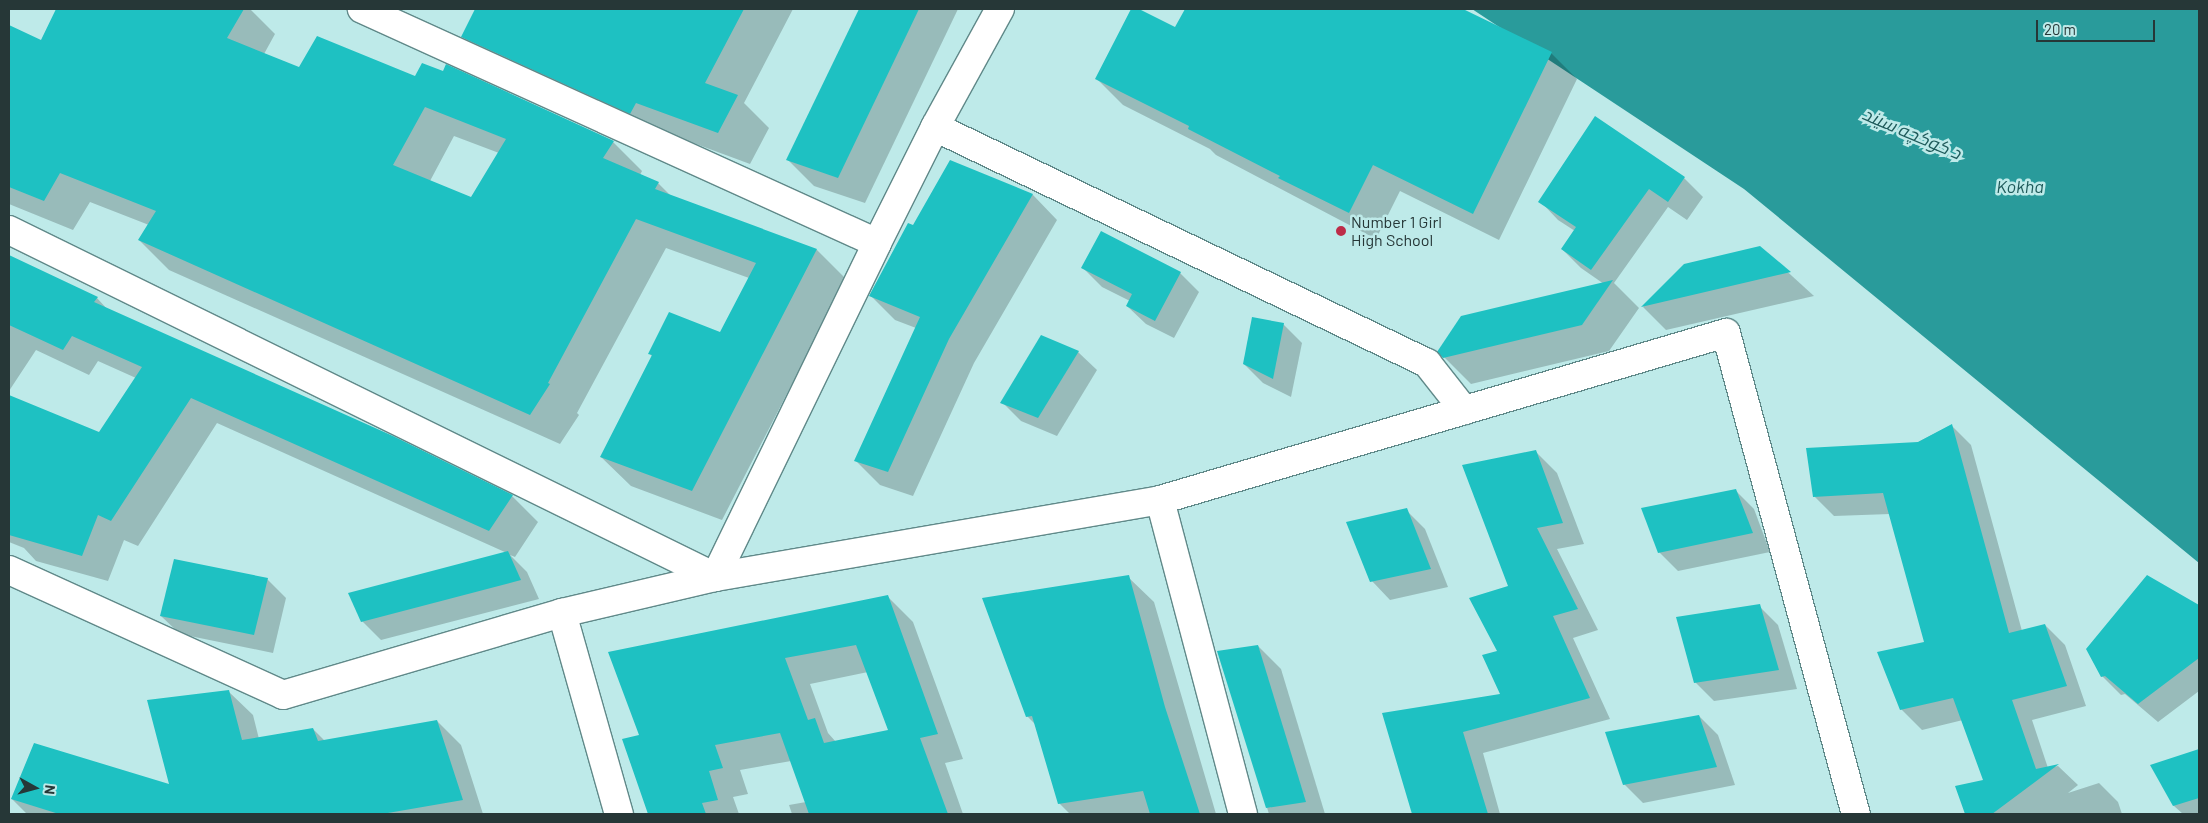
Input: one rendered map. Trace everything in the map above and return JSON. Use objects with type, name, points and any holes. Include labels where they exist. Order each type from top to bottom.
[{"type":"street","points":[[362,9],[876,243]]},
{"type":"street","points":[[715,577],[876,243],[935,127],[1000,9]]},
{"type":"street","points":[[935,127],[1427,363],[1464,410]]},
{"type":"street","points":[[9,230],[715,577]]},
{"type":"street","points":[[9,570],[284,695],[562,613],[715,577],[1160,500],[1726,333],[1856,814]]},
{"type":"street","points":[[1160,500],[1243,814]]},
{"type":"street","points":[[562,613],[618,814]]},
{"type":"water","name":"Kokha","points":[[1472,9],[2199,9],[2199,563],[1744,189]]},
{"type":"building","points":[[56,9],[244,9],[227,38],[299,67],[317,36],[415,76],[422,63],[443,71],[446,64],[614,141],[603,158],[659,182],[655,189],[817,249],[692,491],[600,457],[652,355],[648,354],[669,312],[720,332],[756,263],[636,219],[548,383],[550,384],[530,415],[138,240],[156,211],[60,173],[44,201],[9,187],[9,25],[41,40]],"holes":[[[425,107],[506,139],[471,197],[393,165]]]},
{"type":"building","points":[[475,9],[744,9],[705,83],[738,95],[718,133],[636,103],[630,114],[461,37]]},
{"type":"building","points":[[859,9],[919,9],[838,178],[786,160]]},
{"type":"building","points":[[1131,9],[1139,9],[1175,27],[1185,9],[1463,9],[1552,52],[1473,214],[1373,165],[1349,213],[1278,178],[1280,176],[1188,129],[1189,126],[1095,79]]},
{"type":"building","points":[[1595,116],[1685,177],[1668,202],[1649,189],[1591,270],[1561,249],[1576,227],[1538,202]]},
{"type":"building","points":[[950,160],[1033,194],[949,339],[888,472],[854,461],[920,317],[869,296],[908,223],[913,225]]},
{"type":"building","points":[[1101,231],[1181,272],[1155,321],[1126,306],[1132,294],[1081,268]]},
{"type":"building","points":[[1760,246],[1791,272],[1641,307],[1684,264]]},
{"type":"building","points":[[9,255],[98,297],[94,302],[393,436],[513,495],[489,531],[191,398],[111,521],[98,515],[82,556],[9,535],[9,395],[99,432],[142,367],[72,336],[63,350],[9,325]]},
{"type":"building","points":[[1613,280],[1582,325],[1443,358],[1437,352],[1461,316]]},
{"type":"building","points":[[1252,317],[1284,323],[1273,379],[1243,364]]},
{"type":"building","points":[[1041,335],[1079,351],[1038,418],[1000,403]]},
{"type":"building","points":[[1952,424],[2009,633],[2045,624],[2067,686],[2012,700],[2036,769],[2059,764],[1992,814],[1965,814],[1955,786],[1983,780],[1953,698],[1900,710],[1877,652],[1924,642],[1883,493],[1813,497],[1806,448],[1918,442]]},
{"type":"building","points":[[1536,450],[1563,523],[1537,528],[1578,609],[1553,616],[1590,698],[1463,732],[1488,814],[1412,814],[1382,713],[1500,694],[1482,655],[1497,651],[1469,598],[1508,586],[1462,465]]},
{"type":"building","points":[[1736,489],[1753,533],[1658,553],[1641,508]]},
{"type":"building","points":[[1407,508],[1431,569],[1370,582],[1346,522]]},
{"type":"building","points":[[508,551],[521,580],[361,622],[348,593]]},
{"type":"building","points":[[174,559],[268,578],[254,635],[160,616]]},
{"type":"building","points":[[1129,575],[1165,707],[1200,814],[1150,814],[1143,791],[1058,804],[1032,716],[1026,717],[982,598]]},
{"type":"building","points":[[2147,575],[2199,605],[2199,658],[2138,704],[2105,676],[2101,677],[2086,649]]},
{"type":"building","points":[[888,595],[938,734],[920,738],[948,814],[809,814],[780,733],[715,745],[723,768],[709,771],[718,800],[702,803],[706,814],[648,814],[622,739],[639,735],[608,652]],"holes":[[[856,645],[888,730],[824,743],[815,718],[808,720],[785,658]]]},
{"type":"building","points":[[1760,604],[1779,670],[1694,683],[1676,617]]},
{"type":"building","points":[[1258,645],[1306,802],[1266,808],[1217,651]]},
{"type":"building","points":[[229,690],[242,740],[313,728],[318,741],[437,720],[463,800],[382,814],[59,814],[11,799],[34,743],[169,784],[147,700]]},
{"type":"building","points":[[1699,715],[1717,767],[1623,785],[1605,732]]},
{"type":"building","points":[[2199,749],[2199,798],[2173,806],[2150,765]]},
{"type":"place","name":"Number 1 Girl High School","points":[[1341,231]]},
{"type":"water label","name":"د کوکچه سیند","points":[[1912,133]]}]
